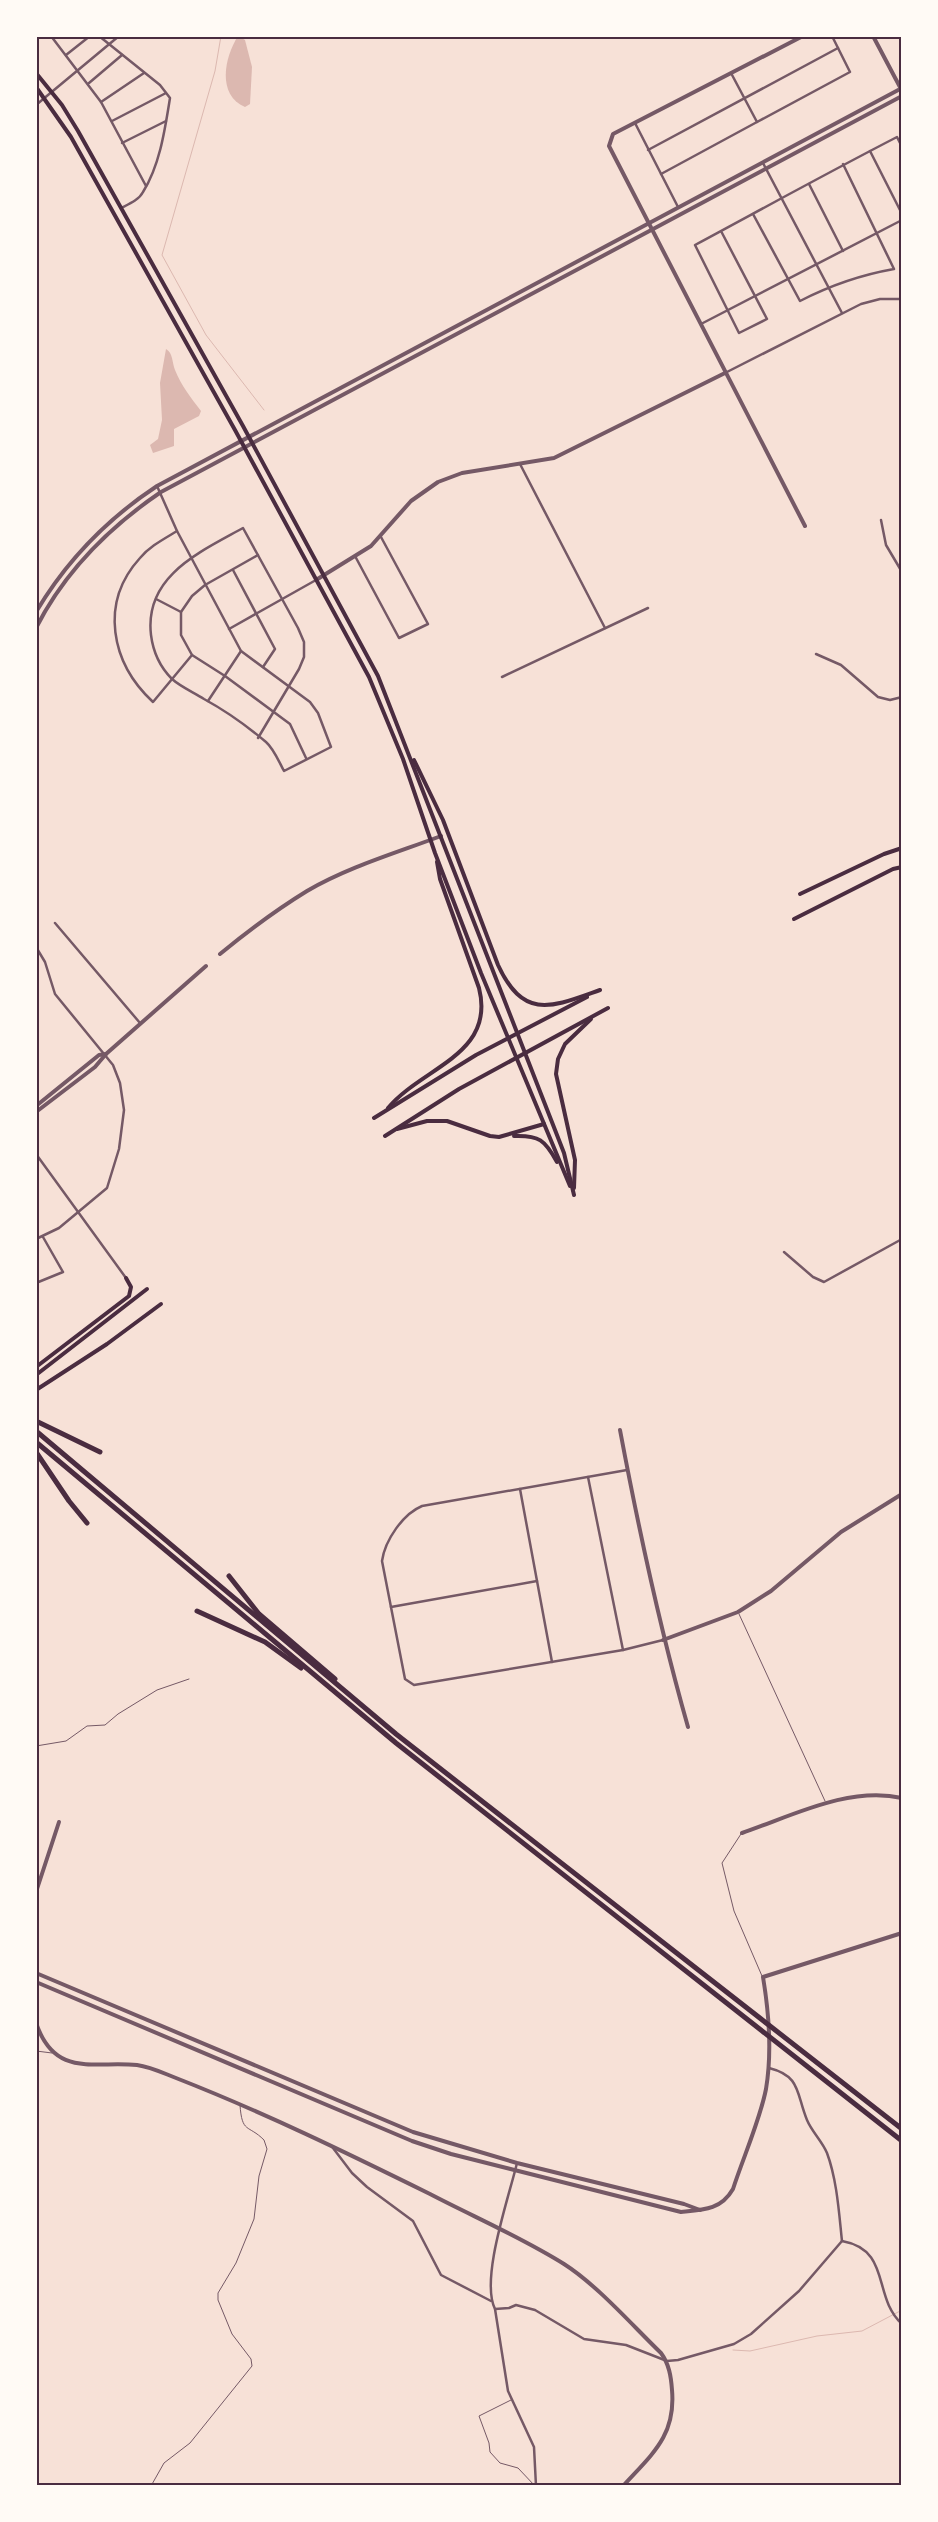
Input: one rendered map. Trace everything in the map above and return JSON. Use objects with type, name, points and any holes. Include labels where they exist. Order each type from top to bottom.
[{"type":"highway","points":[[36,1420],[100,1452]]},
{"type":"highway","points":[[36,1431],[350,1696],[630,1918],[902,2129]]},
{"type":"highway","points":[[36,1442],[349,1704],[902,2141]]},
{"type":"highway","points":[[36,1452],[69,1502],[87,1523]]},
{"type":"highway","points":[[229,1576],[259,1614],[338,1682],[350,1696]]},
{"type":"highway","points":[[197,1611],[265,1642],[349,1704]]},
{"type":"main road","points":[[36,74],[69,116],[253,445],[378,676],[564,1153],[574,1195]]},
{"type":"main road","points":[[36,87],[71,138],[241,441],[369,677],[403,759],[430,840],[481,972],[574,1195]]},
{"type":"main road","points":[[374,1118],[476,1055],[600,990],[557,1004],[540,1005],[515,994],[505,982],[443,820],[404,742]]},
{"type":"main road","points":[[800,894],[884,854],[902,848]]},
{"type":"main road","points":[[388,1108],[403,1093],[462,1052],[475,1036],[481,1021],[482,1000],[479,988],[440,879],[435,853]]},
{"type":"main road","points":[[794,919],[893,869],[902,867]]},
{"type":"main road","points":[[385,1136],[483,1076],[608,1008]]},
{"type":"main road","points":[[574,1195],[575,1160],[559,1092],[556,1074],[558,1059],[565,1044],[599,1013]]},
{"type":"main road","points":[[395,1129],[427,1121],[447,1121],[490,1136],[534,1136],[544,1142],[565,1175]]},
{"type":"main road","points":[[506,1137],[551,1121]]},
{"type":"main road","points":[[36,1367],[128,1296],[131,1287],[126,1278]]},
{"type":"main road","points":[[36,1375],[147,1289]]},
{"type":"main road","points":[[36,1390],[107,1344],[161,1304]]},
{"type":"street","points":[[50,36],[89,83],[146,186]]},
{"type":"street","points":[[66,55],[90,36]]},
{"type":"street","points":[[99,36],[160,85],[170,98],[165,134],[146,186],[139,197],[121,208]]},
{"type":"street","points":[[36,105],[119,36]]},
{"type":"street","points":[[802,36],[613,134],[609,146],[805,526]]},
{"type":"street","points":[[661,174],[850,72],[832,36]]},
{"type":"street","points":[[36,612],[55,581],[88,542],[124,510],[158,486],[901,89],[873,36]]},
{"type":"street","points":[[648,150],[838,48]]},
{"type":"street","points":[[89,83],[122,55]]},
{"type":"street","points":[[101,102],[144,73]]},
{"type":"street","points":[[732,73],[757,122]]},
{"type":"street","points":[[112,122],[166,93]]},
{"type":"street","points":[[36,628],[56,594],[93,546],[138,508],[161,492],[253,445],[654,231],[902,96]]},
{"type":"street","points":[[122,143],[167,121]]},
{"type":"street","points":[[635,123],[679,208]]},
{"type":"street","points":[[721,231],[767,319],[739,333],[695,245],[843,164],[897,137],[902,146]]},
{"type":"street","points":[[870,151],[902,214]]},
{"type":"street","points":[[763,163],[815,265],[842,312]]},
{"type":"street","points":[[753,214],[800,301],[827,286],[860,275],[894,269],[843,164]]},
{"type":"street","points":[[809,184],[843,251]]},
{"type":"street","points":[[700,324],[902,220]]},
{"type":"street","points":[[229,629],[355,556],[381,537],[410,501],[438,482],[462,473],[554,458],[725,373],[842,312],[880,299],[902,299]]},
{"type":"street","points":[[520,464],[605,628]]},
{"type":"street","points":[[158,486],[177,531],[191,557],[205,585],[241,651],[290,686],[310,702],[318,713],[331,747],[306,758],[284,771],[266,743],[258,738],[237,719],[172,679],[159,661],[152,638],[150,620],[156,598],[169,576],[191,557],[243,528],[304,642],[302,663],[290,686],[275,712],[258,738]]},
{"type":"street","points":[[881,520],[886,545],[902,572]]},
{"type":"street","points":[[177,531],[139,559],[120,591],[115,619],[115,634],[124,666],[142,691],[153,702],[192,655]]},
{"type":"street","points":[[355,556],[399,638],[428,624],[381,537]]},
{"type":"street","points":[[258,555],[205,585],[192,596],[182,612],[180,625],[182,640],[192,655],[290,724],[306,758]]},
{"type":"street","points":[[233,570],[275,649],[263,667]]},
{"type":"street","points":[[156,598],[182,612]]},
{"type":"street","points":[[502,677],[599,629],[648,608]]},
{"type":"street","points":[[208,701],[241,651]]},
{"type":"street","points":[[816,654],[841,666],[878,697],[890,700],[902,697]]},
{"type":"street","points":[[220,954],[254,926],[308,891],[356,868],[441,836]]},
{"type":"street","points":[[54,922],[140,1023]]},
{"type":"street","points":[[36,947],[45,962],[54,994],[64,1008],[106,1054],[120,1082],[123,1095],[119,1149],[107,1188],[59,1228],[36,1239]]},
{"type":"street","points":[[36,1112],[95,1066],[140,1023],[206,966]]},
{"type":"street","points":[[37,1104],[99,1056],[106,1054]]},
{"type":"street","points":[[36,1154],[126,1278]]},
{"type":"street","points":[[36,1282],[62,1272],[43,1237]]},
{"type":"street","points":[[784,1252],[813,1277],[824,1282],[902,1239]]},
{"type":"street","points":[[620,1430],[663,1640],[688,1726]]},
{"type":"street","points":[[627,1470],[422,1506],[407,1515],[384,1550],[382,1561],[405,1679],[409,1684],[414,1685],[623,1650],[663,1640],[738,1612],[771,1591],[841,1532],[902,1494]]},
{"type":"street","points":[[588,1477],[623,1650]]},
{"type":"street","points":[[520,1489],[552,1662]]},
{"type":"street","points":[[391,1607],[537,1581]]},
{"type":"street","points":[[742,1833],[826,1804],[866,1794],[885,1794],[902,1798]]},
{"type":"street","points":[[36,1892],[59,1822]]},
{"type":"street","points":[[36,1982],[412,2142],[451,2154],[681,2212],[713,2208],[722,2204],[733,2189],[765,2092],[768,2068],[768,2019],[763,1977],[902,1933]]},
{"type":"street","points":[[36,1972],[413,2132],[518,2163],[702,2210]]},
{"type":"street","points":[[36,2023],[43,2039],[55,2052],[86,2066],[136,2065],[152,2068],[240,2104],[331,2145],[500,2229],[564,2264],[581,2277],[654,2346],[667,2361],[673,2400],[670,2427],[655,2451],[623,2486]]},
{"type":"street","points":[[495,2309],[509,2308],[516,2304],[534,2310],[584,2339],[626,2345],[667,2361],[678,2360],[743,2339],[799,2291],[842,2241],[836,2193],[826,2152],[807,2120],[795,2083],[788,2075],[768,2068]]},
{"type":"street","points":[[331,2145],[352,2173],[366,2187],[413,2221],[441,2275],[491,2300]]},
{"type":"street","points":[[518,2163],[500,2229],[492,2270],[491,2300],[495,2309],[508,2391],[534,2447],[536,2486]]},
{"type":"street","points":[[842,2241],[862,2247],[874,2260],[891,2310],[902,2324]]},
{"type":"lane","points":[[738,1612],[826,1804]]},
{"type":"lane","points":[[36,1746],[66,1741],[87,1726],[105,1725],[118,1714],[157,1690],[188,1679]]},
{"type":"lane","points":[[742,1833],[722,1863],[734,1911],[763,1977]]},
{"type":"lane","points":[[36,2051],[41,2053],[55,2052]]},
{"type":"lane","points":[[151,2486],[164,2463],[190,2443],[252,2366],[252,2359],[232,2334],[218,2300],[218,2293],[236,2263],[254,2219],[259,2176],[266,2150],[264,2140],[245,2128],[241,2119],[240,2104]]},
{"type":"lane","points":[[512,2400],[479,2416],[490,2444],[490,2452],[500,2464],[518,2468],[536,2486]]},
{"type":"shaded area","points":[[238,36],[245,40],[252,67],[250,104],[245,107],[230,94],[226,75],[229,55]]},
{"type":"shaded area","points":[[166,349],[171,355],[180,381],[201,411],[199,416],[174,429],[174,446],[153,453],[150,445],[158,439],[162,420],[160,383]]},
{"type":"waterway","points":[[221,36],[215,71],[162,255],[206,335],[264,410]]},
{"type":"waterway","points":[[733,2350],[750,2351],[817,2336],[862,2331],[902,2310]]}]
